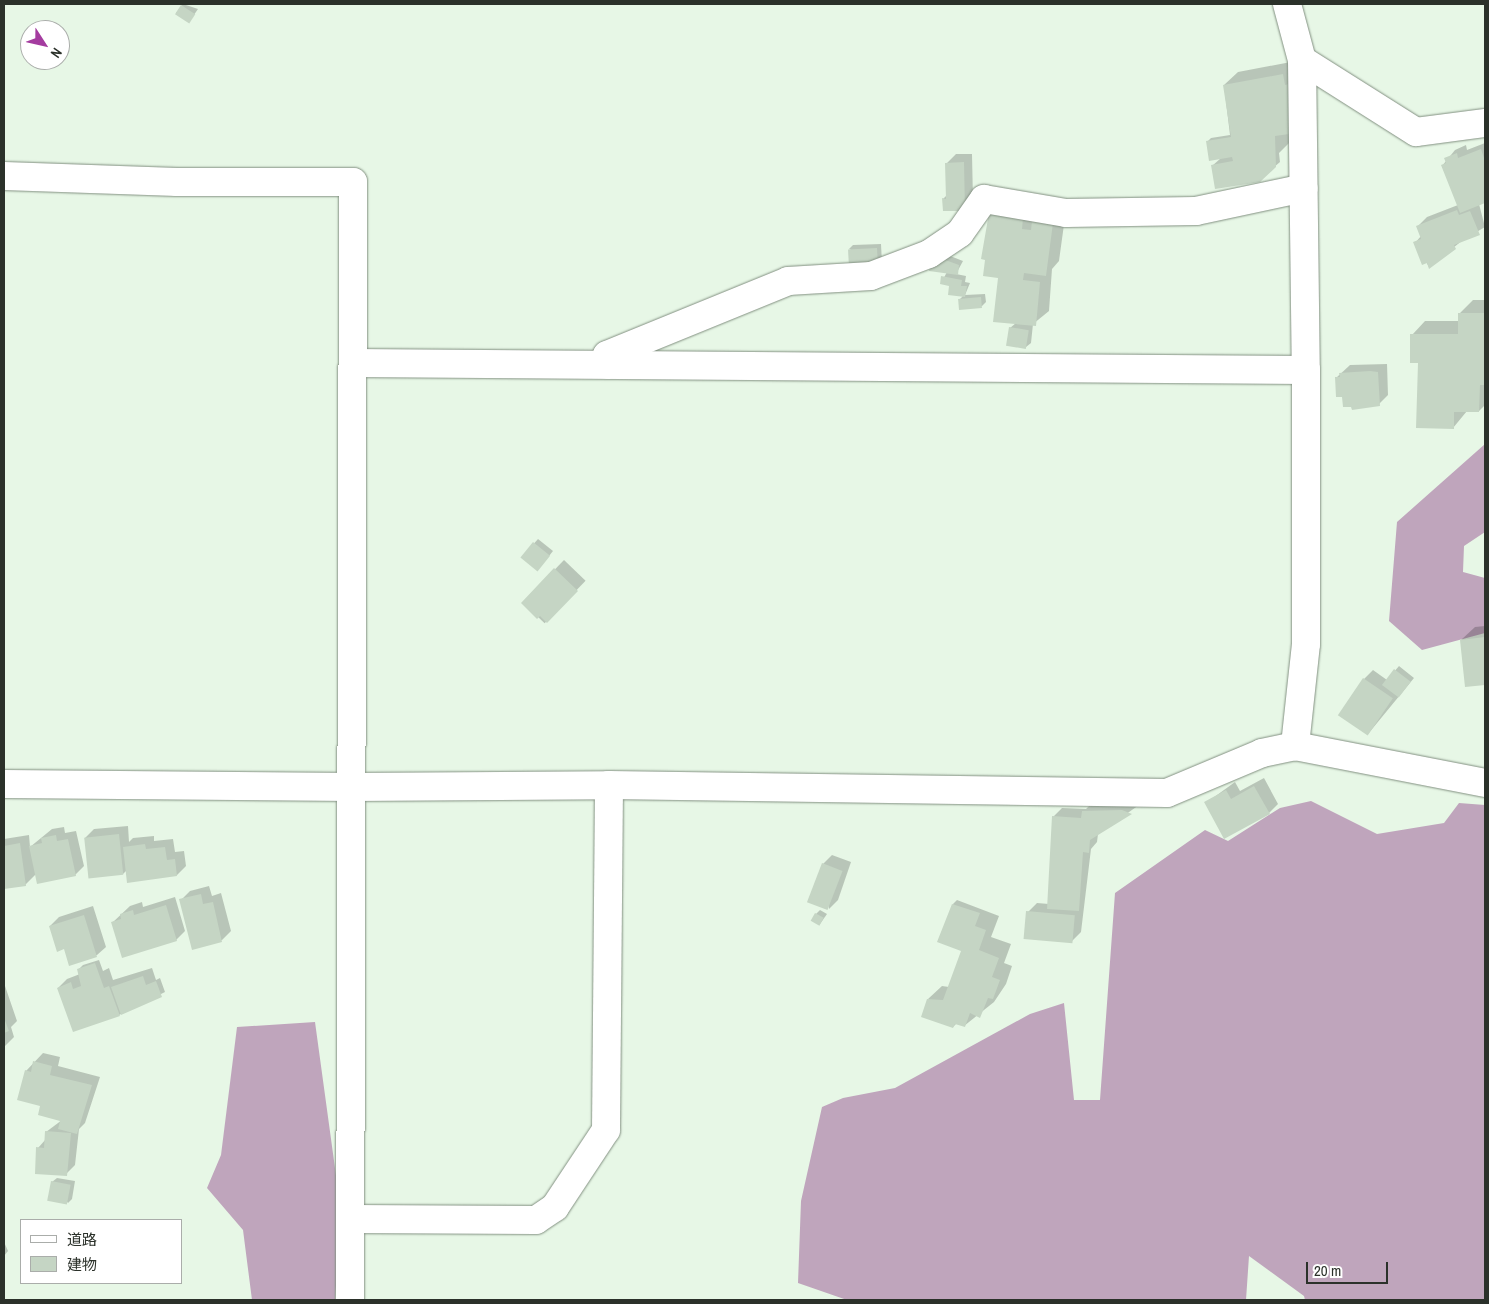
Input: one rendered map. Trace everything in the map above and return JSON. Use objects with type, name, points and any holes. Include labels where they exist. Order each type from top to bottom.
[{"type":"street","points":[[1288,4],[1302,60],[1306,370],[1306,644],[1294,746]]},
{"type":"street","points":[[1302,60],[1416,132],[1485,123]]},
{"type":"street","points":[[4,176],[177,182],[353,182],[352,1219],[350,1300]]},
{"type":"street","points":[[608,365],[607,355],[788,281],[871,276],[929,254],[960,233],[984,199],[1066,213],[1196,211],[1304,188]]},
{"type":"street","points":[[353,363],[1306,370]]},
{"type":"street","points":[[4,784],[352,787],[609,785],[1167,793],[1262,753],[1294,746],[1485,783]]},
{"type":"street","points":[[352,1219],[536,1220],[555,1207],[606,1130],[609,785]]},
{"type":"shaded area","points":[[1485,444],[1485,532],[1464,546],[1463,572],[1485,578],[1485,633],[1422,650],[1389,621],[1397,522]]},
{"type":"shaded area","points":[[1311,801],[1377,834],[1444,823],[1459,803],[1485,805],[1485,1300],[1305,1300],[1304,1296],[1249,1256],[1246,1300],[847,1300],[798,1283],[801,1201],[822,1107],[843,1098],[895,1088],[1030,1014],[1064,1003],[1074,1100],[1100,1100],[1115,893],[1205,830],[1228,841],[1280,808]]},
{"type":"shaded area","points":[[315,1022],[341,1212],[335,1300],[252,1300],[243,1230],[207,1188],[221,1155],[237,1027]]},
{"type":"building","points":[[181,5],[195,14],[189,23],[175,14]]},
{"type":"building","points":[[1283,74],[1285,85],[1289,84],[1296,133],[1275,136],[1276,167],[1260,182],[1215,189],[1211,165],[1233,161],[1232,157],[1209,161],[1206,141],[1231,137],[1223,85]]},
{"type":"building","points":[[1481,149],[1485,161],[1485,203],[1460,213],[1441,165],[1446,163],[1444,158],[1457,153],[1458,158]]},
{"type":"building","points":[[964,162],[965,211],[943,211],[942,198],[946,199],[945,163]]},
{"type":"building","points":[[1457,210],[1459,215],[1470,211],[1480,235],[1454,245],[1456,249],[1429,269],[1427,263],[1422,265],[1413,242],[1421,239],[1416,226]]},
{"type":"building","points":[[989,213],[1023,218],[1022,229],[1031,230],[1032,221],[1053,223],[1046,276],[1024,273],[1023,280],[1040,282],[1036,326],[993,322],[998,278],[983,276],[985,260],[981,259]]},
{"type":"building","points":[[877,248],[878,269],[849,270],[848,250]]},
{"type":"building","points":[[940,258],[959,265],[958,275],[929,271],[930,264],[938,265]]},
{"type":"building","points":[[941,276],[962,280],[961,286],[967,286],[965,297],[948,295],[949,286],[940,284]]},
{"type":"building","points":[[981,297],[982,308],[959,310],[958,299]]},
{"type":"building","points":[[1458,313],[1485,313],[1485,385],[1480,385],[1479,412],[1454,412],[1454,429],[1416,428],[1418,363],[1410,363],[1410,334],[1458,334]]},
{"type":"building","points":[[1009,327],[1029,330],[1026,349],[1006,346]]},
{"type":"building","points":[[1378,372],[1380,406],[1352,410],[1351,407],[1343,407],[1342,397],[1336,397],[1335,377],[1340,377],[1339,373]]},
{"type":"building","points":[[533,542],[550,556],[538,571],[520,558]]},
{"type":"building","points":[[554,568],[578,591],[547,623],[540,616],[537,619],[521,603]]},
{"type":"building","points":[[1485,637],[1485,685],[1465,687],[1460,640]]},
{"type":"building","points":[[1394,669],[1411,682],[1399,698],[1382,685]]},
{"type":"building","points":[[1363,678],[1393,698],[1368,735],[1338,715]]},
{"type":"building","points":[[1254,786],[1270,814],[1224,839],[1204,802],[1226,790],[1231,799]]},
{"type":"building","points":[[1122,810],[1132,814],[1090,840],[1089,853],[1083,852],[1079,911],[1047,909],[1052,816],[1081,818],[1082,811]]},
{"type":"building","points":[[119,834],[123,875],[88,878],[84,838]]},
{"type":"building","points":[[56,835],[57,841],[68,839],[76,876],[37,884],[29,846],[42,843],[41,838]]},
{"type":"building","points":[[20,843],[26,886],[4,889],[4,846]]},
{"type":"building","points":[[145,844],[146,849],[165,847],[167,860],[175,859],[177,876],[127,883],[123,847]]},
{"type":"building","points":[[822,863],[843,871],[827,910],[807,902]]},
{"type":"building","points":[[201,894],[203,904],[213,902],[222,942],[192,950],[179,899]]},
{"type":"building","points":[[952,904],[980,913],[975,926],[986,930],[979,950],[999,958],[992,977],[1000,980],[993,999],[988,998],[980,1018],[970,1013],[965,1027],[955,1024],[953,1028],[921,1017],[927,999],[943,1000],[961,951],[937,942]]},
{"type":"building","points":[[166,905],[177,941],[122,958],[111,922],[121,919],[120,914],[133,910],[134,915]]},
{"type":"building","points":[[1026,911],[1075,915],[1072,943],[1024,939]]},
{"type":"building","points":[[815,913],[824,918],[819,926],[811,921]]},
{"type":"building","points":[[84,915],[97,957],[69,966],[64,949],[57,952],[49,926]]},
{"type":"building","points":[[95,963],[104,988],[109,986],[120,1016],[73,1032],[57,988],[71,982],[73,989],[81,986],[77,969]]},
{"type":"building","points":[[143,976],[146,985],[156,981],[162,997],[121,1015],[111,987]]},
{"type":"building","points":[[4,1018],[9,1031],[4,1033]]},
{"type":"building","points":[[33,1061],[52,1066],[50,1075],[92,1085],[77,1134],[58,1129],[60,1121],[38,1115],[40,1106],[17,1100],[25,1070],[31,1072]]},
{"type":"building","points":[[45,1131],[71,1133],[67,1176],[35,1174],[36,1147],[44,1148]]},
{"type":"building","points":[[51,1181],[71,1185],[67,1204],[47,1201]]}]
